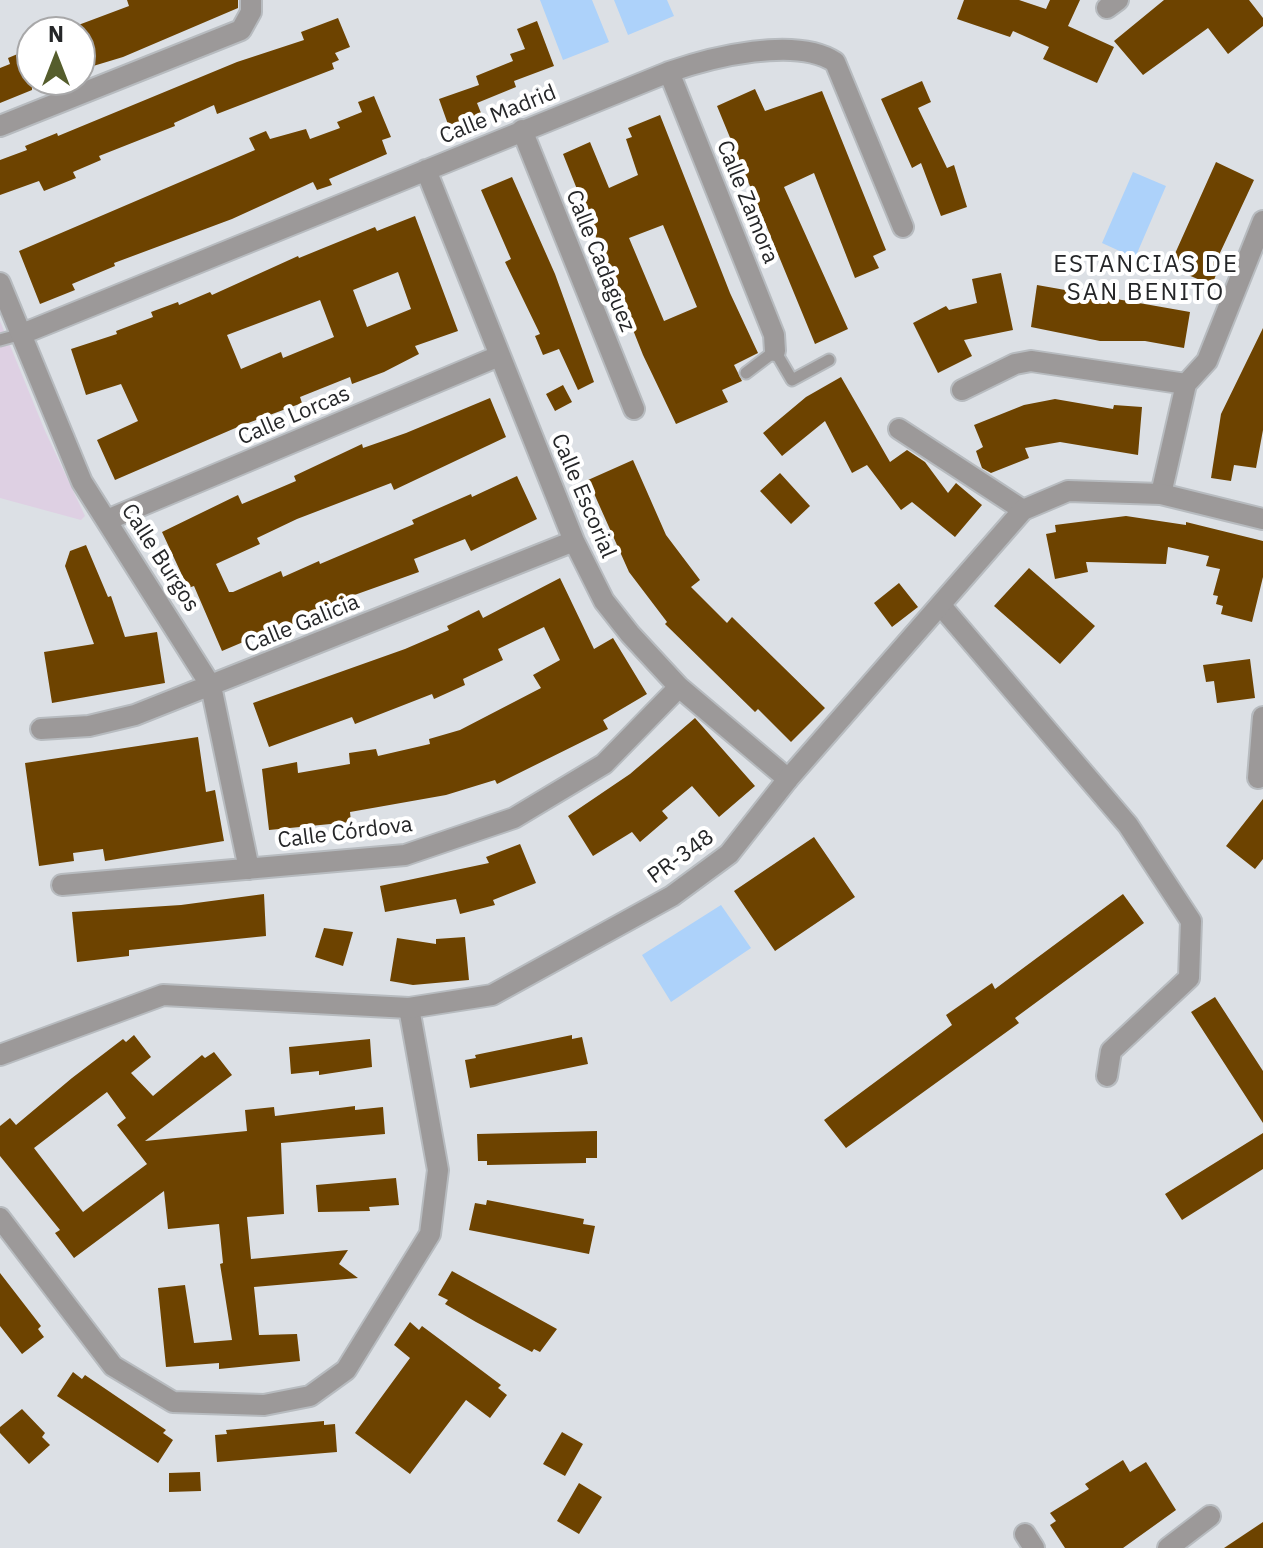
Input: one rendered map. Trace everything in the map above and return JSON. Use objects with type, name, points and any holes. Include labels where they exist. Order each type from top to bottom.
[{"type":"street","points":[[0,126],[241,30],[251,12],[251,0]]},
{"type":"street","name":"Calle Madrid","points":[[22,334],[669,72],[698,62],[755,54],[800,49],[824,55],[835,62],[903,227]]},
{"type":"street","name":"Calle Zamora","points":[[669,72],[774,335],[775,351]]},
{"type":"street","name":"Calle Cadaguez","points":[[522,130],[634,409]]},
{"type":"street","name":"Calle Escorial","points":[[426,170],[574,541],[604,601],[679,687],[788,779]]},
{"type":"street","points":[[1161,494],[1186,384],[1207,361],[1263,221]]},
{"type":"street","name":"Calle Burgos","points":[[0,283],[82,482],[211,686],[249,869]]},
{"type":"street","name":"Calle Lorcas","points":[[107,520],[499,356]]},
{"type":"street","points":[[962,390],[1015,364],[1031,361],[1186,384]]},
{"type":"street","points":[[899,429],[1023,510]]},
{"type":"street","name":"PR-348","points":[[0,1055],[163,995],[409,1008],[492,995],[672,896],[729,854],[788,779],[942,607],[1023,510],[1068,491],[1161,494],[1263,519]]},
{"type":"street","name":"Calle Galicia","points":[[41,729],[89,726],[135,715],[574,541]]},
{"type":"street","points":[[942,607],[1128,825],[1191,921],[1189,978],[1111,1051],[1107,1076]]},
{"type":"street","name":"Calle Córdova","points":[[62,885],[405,855],[514,818],[604,764],[679,687]]},
{"type":"street","points":[[1258,778],[1263,717]]},
{"type":"street","points":[[0,1218],[113,1366],[173,1402],[264,1405],[310,1396],[346,1370],[430,1234],[438,1170],[409,1008]]},
{"type":"street","points":[[1168,1548],[1210,1516]]},
{"type":"lane","points":[[0,340],[22,334]]},
{"type":"lane","points":[[746,373],[775,351],[792,380],[829,360]]},
{"type":"shaded area","points":[[540,0],[592,0],[609,42],[563,60]]},
{"type":"shaded area","points":[[614,0],[667,0],[674,16],[628,35]]},
{"type":"shaded area","points":[[1133,172],[1166,186],[1135,258],[1102,243]]},
{"type":"shaded area","points":[[0,321],[45,431],[85,516],[81,520],[0,498]]},
{"type":"shaded area","points":[[721,905],[751,948],[671,1002],[642,955]]},
{"type":"building","points":[[127,0],[238,0],[238,8],[123,57],[96,65],[96,18],[129,6]]},
{"type":"building","points":[[964,0],[1019,0],[1046,9],[1050,0],[1080,0],[1068,26],[1114,47],[1097,83],[1043,59],[1049,47],[1013,31],[1010,37],[957,19]]},
{"type":"building","points":[[1164,0],[1249,0],[1263,18],[1263,26],[1228,54],[1208,28],[1143,75],[1114,41]]},
{"type":"building","points":[[338,18],[350,47],[335,53],[339,60],[332,63],[334,69],[217,114],[214,105],[174,123],[175,126],[99,156],[101,160],[73,172],[76,178],[44,191],[39,181],[0,195],[0,160],[27,150],[25,146],[57,133],[58,136],[237,62],[304,40],[301,32]]},
{"type":"building","points":[[537,21],[554,66],[514,81],[516,87],[477,103],[483,118],[450,130],[439,99],[479,85],[476,76],[513,61],[510,54],[525,49],[517,29]]},
{"type":"building","points":[[16,55],[17,96],[0,103],[0,68],[10,64],[8,58]]},
{"type":"building","points":[[922,81],[931,102],[918,108],[947,168],[954,165],[967,207],[941,216],[921,163],[912,168],[881,99]]},
{"type":"building","points":[[755,89],[765,111],[822,91],[886,250],[873,256],[879,268],[855,278],[814,173],[784,187],[848,329],[815,344],[717,106]]},
{"type":"building","points":[[374,96],[391,137],[382,140],[387,154],[329,179],[332,185],[317,190],[313,182],[232,219],[114,263],[115,266],[72,284],[75,290],[40,304],[19,251],[255,150],[249,138],[266,131],[270,139],[306,129],[310,139],[340,128],[337,122],[362,112],[358,102]]},
{"type":"building","points":[[660,115],[730,293],[758,353],[734,365],[742,381],[722,390],[728,402],[676,424],[643,355],[563,154],[590,142],[609,188],[638,175],[626,139],[632,137],[628,128]],"holes":[[[663,225],[697,307],[664,321],[629,238]]]},
{"type":"building","points":[[1216,162],[1254,180],[1219,255],[1223,257],[1212,285],[1169,267]]},
{"type":"building","points":[[512,177],[555,274],[594,382],[578,390],[559,349],[543,355],[535,336],[540,334],[505,262],[511,259],[481,190]]},
{"type":"building","points":[[415,216],[458,331],[415,346],[419,354],[384,372],[352,384],[350,377],[300,397],[302,403],[115,480],[97,440],[138,421],[121,384],[86,395],[71,349],[117,334],[116,331],[153,317],[151,312],[210,292],[212,295],[298,256],[375,227],[377,231]],"holes":[[[398,272],[411,309],[367,327],[353,290]],[[320,300],[334,337],[283,358],[281,352],[241,369],[227,335]]]},
{"type":"building","points":[[1001,273],[1013,330],[964,340],[972,356],[938,373],[913,323],[946,306],[949,310],[977,303],[972,279]]},
{"type":"building","points":[[1037,285],[1190,312],[1184,348],[1145,341],[1100,341],[1031,327]]},
{"type":"building","points":[[1263,328],[1263,430],[1256,468],[1234,465],[1231,481],[1211,478],[1221,414]]},
{"type":"building","points":[[841,377],[890,462],[907,450],[925,462],[948,493],[956,483],[982,505],[955,537],[912,502],[901,510],[867,465],[852,473],[825,421],[782,456],[763,433],[806,397]]},
{"type":"building","points":[[563,385],[572,402],[555,411],[546,394]]},
{"type":"building","points":[[490,398],[506,437],[394,490],[391,483],[297,519],[257,538],[260,544],[216,564],[229,592],[233,592],[281,571],[283,577],[319,561],[320,564],[414,524],[412,520],[517,476],[537,519],[471,551],[465,539],[414,559],[419,572],[346,598],[264,638],[262,634],[222,651],[194,586],[188,588],[162,532],[238,495],[242,504],[296,481],[294,476],[362,444],[363,448],[406,433]]},
{"type":"building","points":[[1055,399],[1113,409],[1114,405],[1142,407],[1138,455],[1060,442],[1025,448],[1029,458],[991,473],[982,468],[976,451],[983,447],[974,425],[1024,405]]},
{"type":"building","points":[[633,460],[666,535],[700,580],[691,587],[727,623],[732,617],[825,708],[791,742],[758,709],[755,712],[665,624],[667,622],[629,572],[588,480]]},
{"type":"building","points":[[780,473],[810,506],[791,524],[760,491]]},
{"type":"building","points":[[1126,516],[1186,525],[1186,522],[1263,541],[1263,577],[1252,622],[1221,614],[1223,606],[1216,604],[1218,596],[1213,595],[1220,569],[1206,566],[1209,556],[1168,547],[1166,564],[1086,562],[1088,572],[1055,579],[1046,534],[1056,532],[1055,525]]},
{"type":"building","points":[[86,545],[108,597],[111,596],[125,637],[157,632],[165,683],[52,703],[44,652],[94,644],[65,566],[70,551]]},
{"type":"building","points":[[1029,568],[1095,626],[1060,664],[994,606]]},
{"type":"building","points":[[560,578],[594,649],[613,638],[647,694],[603,720],[608,729],[497,784],[495,780],[446,795],[350,812],[351,822],[269,830],[262,769],[297,762],[298,773],[350,764],[349,753],[376,749],[378,756],[430,744],[429,739],[460,730],[541,688],[533,675],[560,660],[544,627],[498,649],[503,660],[463,679],[465,685],[434,699],[432,694],[355,724],[352,717],[269,747],[253,703],[405,649],[449,630],[447,626],[479,610],[483,618]]},
{"type":"building","points":[[899,583],[918,607],[892,627],[874,603]]},
{"type":"building","points":[[1250,659],[1255,698],[1217,703],[1214,681],[1206,682],[1203,665]]},
{"type":"building","points":[[695,718],[755,786],[719,817],[692,786],[662,811],[668,818],[640,842],[632,832],[593,856],[568,816],[630,774]]},
{"type":"building","points":[[198,737],[206,792],[215,790],[224,841],[105,861],[103,849],[73,853],[74,861],[39,866],[25,763]]},
{"type":"building","points":[[1263,799],[1263,859],[1255,869],[1226,846]]},
{"type":"building","points":[[814,837],[855,897],[775,951],[734,891]]},
{"type":"building","points":[[520,844],[536,883],[493,900],[495,905],[460,914],[456,899],[385,912],[380,886],[489,863],[486,857]]},
{"type":"building","points":[[264,894],[266,936],[129,950],[129,956],[77,962],[72,912],[181,905]]},
{"type":"building","points":[[1123,894],[1144,923],[1015,1018],[1019,1023],[846,1148],[824,1120],[952,1025],[946,1015],[992,983],[995,989]]},
{"type":"building","points":[[324,928],[353,932],[343,966],[315,957]]},
{"type":"building","points":[[465,937],[469,980],[413,985],[390,981],[397,938],[436,944],[436,939]]},
{"type":"building","points":[[1215,997],[1263,1071],[1263,1123],[1191,1012]]},
{"type":"building","points":[[134,1035],[151,1057],[131,1073],[153,1096],[202,1055],[205,1058],[214,1052],[232,1075],[145,1141],[247,1131],[245,1110],[274,1107],[275,1116],[355,1106],[355,1110],[383,1107],[385,1134],[281,1143],[284,1214],[247,1217],[251,1259],[348,1250],[339,1264],[358,1278],[254,1287],[259,1335],[297,1334],[300,1361],[219,1369],[219,1363],[166,1367],[158,1288],[185,1285],[194,1343],[232,1340],[220,1264],[223,1263],[219,1224],[168,1229],[164,1191],[74,1258],[55,1233],[60,1230],[0,1156],[0,1126],[10,1118],[16,1125],[123,1039],[126,1042]],"holes":[[[107,1092],[126,1118],[117,1125],[147,1164],[83,1212],[34,1148]]]},
{"type":"building","points":[[572,1035],[572,1039],[582,1037],[588,1064],[470,1088],[465,1060],[476,1058],[475,1055]]},
{"type":"building","points":[[370,1039],[372,1067],[319,1075],[319,1071],[291,1074],[289,1047]]},
{"type":"building","points":[[597,1131],[597,1158],[586,1158],[586,1163],[487,1165],[487,1161],[478,1161],[477,1134]]},
{"type":"building","points":[[1263,1133],[1263,1169],[1182,1220],[1165,1194]]},
{"type":"building","points":[[396,1178],[399,1205],[369,1207],[370,1211],[318,1212],[316,1185]]},
{"type":"building","points":[[487,1200],[584,1219],[583,1224],[595,1226],[589,1254],[469,1230],[475,1203],[486,1205]]},
{"type":"building","points":[[452,1271],[557,1329],[540,1352],[534,1349],[532,1352],[476,1322],[445,1304],[448,1300],[438,1295]]},
{"type":"building","points":[[0,1273],[41,1326],[38,1329],[44,1337],[22,1354],[0,1326]]},
{"type":"building","points":[[410,1322],[419,1330],[422,1326],[501,1385],[498,1388],[507,1395],[490,1418],[466,1400],[410,1474],[355,1433],[410,1358],[394,1345]]},
{"type":"building","points":[[73,1372],[82,1379],[85,1375],[166,1430],[163,1433],[173,1440],[158,1463],[57,1396]]},
{"type":"building","points":[[22,1409],[45,1433],[42,1437],[50,1445],[29,1464],[0,1433],[0,1427]]},
{"type":"building","points":[[324,1421],[324,1425],[335,1424],[337,1452],[217,1462],[215,1435],[227,1434],[226,1430]]},
{"type":"building","points":[[562,1432],[583,1444],[565,1476],[543,1464]]},
{"type":"building","points":[[1123,1460],[1130,1472],[1146,1462],[1176,1510],[1123,1548],[1065,1548],[1050,1525],[1056,1521],[1050,1513],[1089,1489],[1085,1484]]},
{"type":"building","points":[[200,1472],[201,1491],[169,1492],[169,1473]]},
{"type":"building","points":[[579,1483],[602,1497],[579,1534],[557,1521]]},
{"type":"building","points":[[1263,1522],[1263,1548],[1224,1548]]},
{"type":"district","name":"ESTANCIAS DE SAN BENITO","points":[[1146,279]]}]
